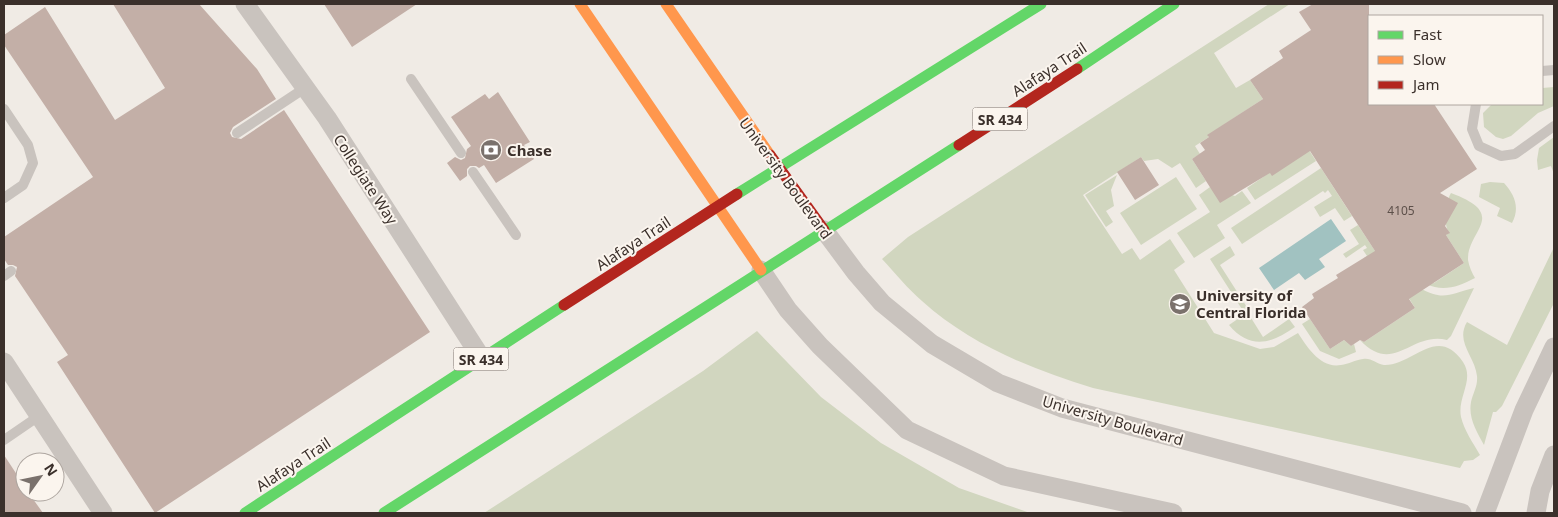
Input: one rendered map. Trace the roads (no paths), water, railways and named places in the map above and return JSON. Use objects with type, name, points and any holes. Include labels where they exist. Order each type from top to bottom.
[{"type":"main road","points":[[580,4],[761,270]]},
{"type":"main road","name":"University Boulevard","points":[[666,4],[746,124],[824,230]]},
{"type":"main road","name":"Alafaya Trail","points":[[245,513],[717,207],[1041,4]]},
{"type":"main road","name":"Alafaya Trail","points":[[384,513],[761,270],[1046,90],[1174,4]]},
{"type":"street","name":"Collegiate Way","points":[[245,4],[305,88],[482,359]]},
{"type":"street","name":"University Boulevard","points":[[824,230],[856,273],[882,303],[932,344],[998,383],[1062,408],[1462,513]]},
{"type":"street","points":[[761,270],[788,310],[820,346],[908,430],[1004,476],[1173,513]]},
{"type":"street","points":[[1485,513],[1524,410],[1554,347]]},
{"type":"street","points":[[4,362],[104,513]]},
{"type":"street","points":[[1536,513],[1540,490],[1554,455]]},
{"type":"lane","points":[[411,79],[461,154]]},
{"type":"lane","points":[[237,133],[305,88]]},
{"type":"lane","points":[[1476,105],[1472,129],[1478,146],[1501,156],[1515,154],[1554,126]]},
{"type":"lane","points":[[4,109],[28,145],[33,163],[23,185],[4,198]]},
{"type":"lane","points":[[473,172],[516,236]]},
{"type":"lane","points":[[4,440],[39,416]]},
{"type":"water","points":[[1331,219],[1346,241],[1319,259],[1325,267],[1305,280],[1299,273],[1274,290],[1259,268]]},
{"type":"place","name":"Chase","points":[[491,150]]},
{"type":"place","name":"University of Central Florida","points":[[1180,304]]}]
